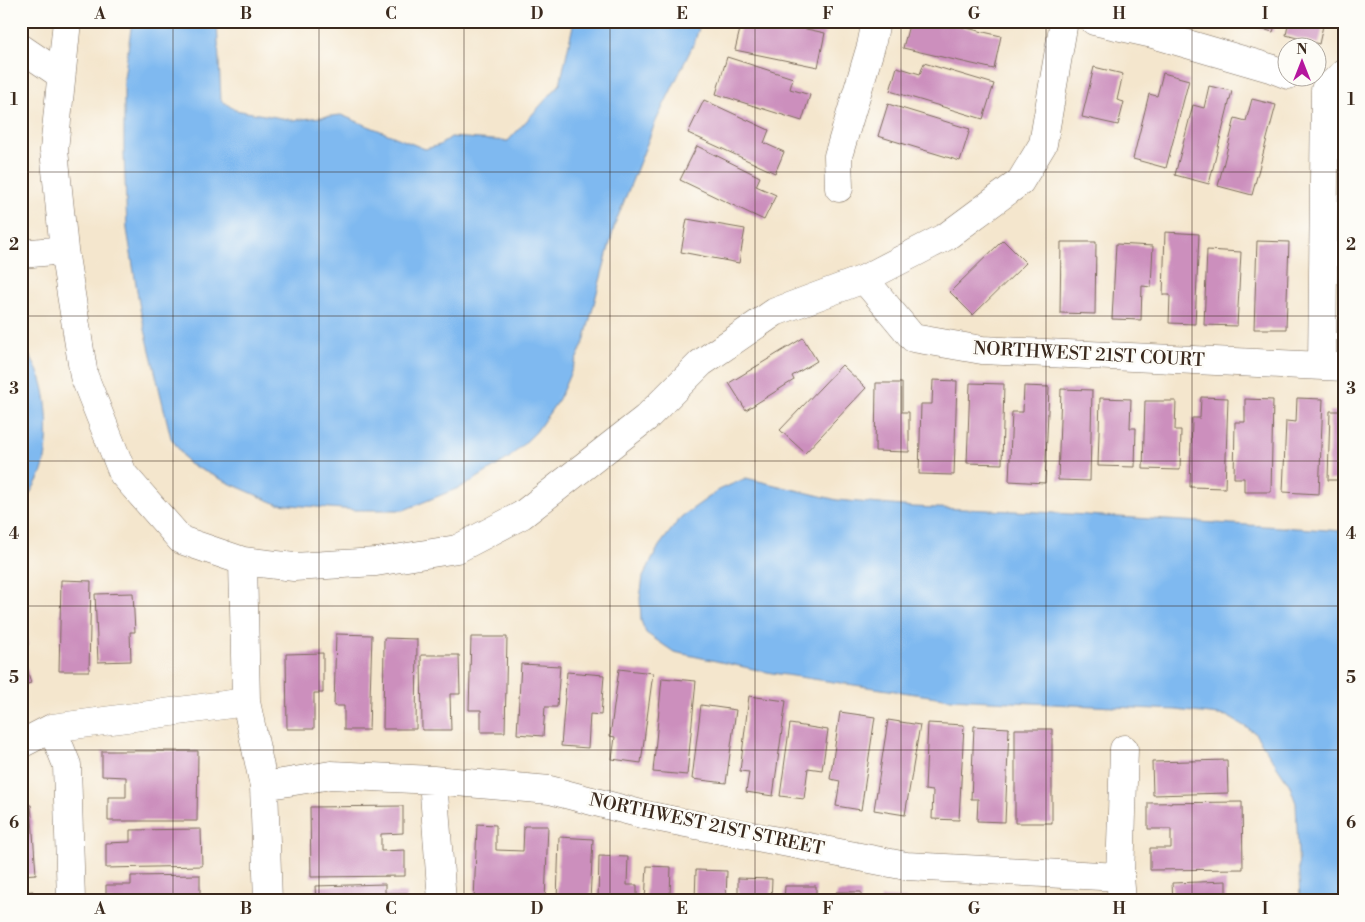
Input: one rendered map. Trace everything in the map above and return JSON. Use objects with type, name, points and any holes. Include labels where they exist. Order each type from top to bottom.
[{"type":"street","points":[[67,21],[54,150],[64,250],[84,376],[123,474],[181,540],[243,561],[294,567],[376,562],[457,548],[522,515],[646,418],[701,363],[775,312],[864,279],[947,236],[1020,182],[1043,144],[1064,21]]},
{"type":"street","points":[[839,188],[838,156],[871,46],[876,21]]},
{"type":"street","points":[[1094,21],[1153,34],[1278,71]]},
{"type":"street","points":[[21,48],[61,76]]},
{"type":"street","points":[[1333,367],[1334,82]]},
{"type":"street","points":[[21,254],[64,250]]},
{"type":"street","name":"NORTHWEST 21ST COURT","points":[[864,279],[913,338],[982,350],[1333,367]]},
{"type":"street","points":[[243,561],[246,702],[264,786],[268,901]]},
{"type":"street","points":[[21,744],[52,728],[246,702]]},
{"type":"street","points":[[52,728],[67,765],[71,901]]},
{"type":"street","points":[[1121,889],[1124,749]]},
{"type":"street","name":"NORTHWEST 21ST STREET","points":[[264,786],[331,775],[433,780],[550,790],[644,815],[906,866],[1121,889]]},
{"type":"street","points":[[433,780],[442,901]]},
{"type":"water","points":[[132,21],[217,21],[221,100],[235,110],[293,120],[341,115],[425,149],[440,145],[451,137],[508,141],[560,84],[574,21],[701,21],[695,41],[656,121],[615,224],[584,342],[559,399],[536,432],[509,458],[466,485],[404,510],[356,510],[277,504],[189,464],[171,438],[140,309],[127,229],[124,154],[124,78]]},
{"type":"water","points":[[21,342],[41,379],[46,400],[48,425],[45,461],[42,471],[21,508]]},
{"type":"water","points":[[746,478],[837,500],[913,507],[1038,512],[1344,531],[1344,901],[1300,901],[1296,803],[1289,784],[1254,732],[1227,716],[1176,710],[950,699],[772,673],[674,652],[646,633],[641,621],[640,598],[643,577],[659,546],[681,517],[719,490]]},
{"type":"building","points":[[742,21],[770,21],[825,33],[818,67],[735,50]]},
{"type":"building","points":[[910,21],[934,23],[936,21],[1001,36],[994,69],[903,48]]},
{"type":"building","points":[[1249,21],[1276,21],[1273,32],[1248,25]]},
{"type":"building","points":[[1289,21],[1324,21],[1320,38],[1297,38],[1286,35]]},
{"type":"building","points":[[727,57],[793,78],[790,89],[810,95],[802,121],[716,94]]},
{"type":"building","points":[[924,63],[994,84],[983,119],[890,91],[897,67],[920,74]]},
{"type":"building","points":[[1094,67],[1123,74],[1117,100],[1124,102],[1118,125],[1082,117]]},
{"type":"building","points":[[1163,73],[1189,80],[1166,168],[1133,159],[1149,94],[1157,96]]},
{"type":"building","points":[[1209,86],[1232,91],[1209,184],[1175,175],[1193,105],[1204,108]]},
{"type":"building","points":[[1252,99],[1276,105],[1252,195],[1218,186],[1235,118],[1246,121]]},
{"type":"building","points":[[704,100],[769,130],[764,143],[784,152],[775,173],[688,133]]},
{"type":"building","points":[[888,104],[970,129],[960,161],[878,136]]},
{"type":"building","points":[[697,146],[760,177],[756,186],[776,195],[764,220],[680,180]]},
{"type":"building","points":[[687,219],[745,229],[739,263],[681,252]]},
{"type":"building","points":[[1165,232],[1199,234],[1195,324],[1169,323],[1170,295],[1163,295]]},
{"type":"building","points":[[1003,240],[1026,263],[973,315],[950,292]]},
{"type":"building","points":[[1257,241],[1289,242],[1286,329],[1254,329]]},
{"type":"building","points":[[1061,242],[1096,242],[1095,314],[1060,313]]},
{"type":"building","points":[[1116,244],[1153,246],[1151,287],[1142,286],[1141,320],[1112,319]]},
{"type":"building","points":[[1207,250],[1241,252],[1237,326],[1204,325]]},
{"type":"building","points":[[803,338],[817,361],[792,376],[794,380],[746,410],[729,383]]},
{"type":"building","points":[[842,365],[866,388],[805,453],[780,430]]},
{"type":"building","points":[[933,380],[957,381],[954,475],[919,474],[921,404],[932,404]]},
{"type":"building","points":[[876,383],[902,383],[902,412],[909,412],[909,452],[875,451]]},
{"type":"building","points":[[970,383],[1004,384],[1002,464],[967,463]]},
{"type":"building","points":[[1024,386],[1049,387],[1045,483],[1009,481],[1012,412],[1023,412]]},
{"type":"building","points":[[1061,389],[1092,390],[1090,481],[1058,480]]},
{"type":"building","points":[[1201,397],[1228,398],[1225,488],[1190,487],[1192,418],[1200,418]]},
{"type":"building","points":[[1100,398],[1131,399],[1130,428],[1136,428],[1135,467],[1098,466]]},
{"type":"building","points":[[1297,398],[1323,399],[1319,494],[1283,492],[1286,421],[1296,422]]},
{"type":"building","points":[[1245,399],[1273,400],[1271,492],[1244,492],[1244,478],[1234,478],[1235,422],[1245,422]]},
{"type":"building","points":[[1145,401],[1176,401],[1175,430],[1181,430],[1180,470],[1143,469]]},
{"type":"building","points":[[1330,411],[1344,411],[1344,480],[1328,480]]},
{"type":"building","points":[[61,580],[91,581],[89,671],[59,671]]},
{"type":"building","points":[[133,593],[135,632],[130,632],[131,661],[98,662],[95,594]]},
{"type":"building","points":[[21,622],[28,645],[21,646]]},
{"type":"building","points":[[336,634],[372,635],[369,730],[344,730],[344,706],[334,706]]},
{"type":"building","points":[[471,637],[507,637],[505,732],[481,732],[481,710],[469,710]]},
{"type":"building","points":[[384,638],[417,639],[416,729],[383,729]]},
{"type":"building","points":[[21,648],[31,683],[21,686]]},
{"type":"building","points":[[323,653],[323,693],[314,693],[314,729],[287,729],[286,654]]},
{"type":"building","points":[[421,655],[459,655],[460,694],[450,694],[451,730],[422,730]]},
{"type":"building","points":[[521,664],[560,666],[557,707],[545,707],[543,736],[517,734]]},
{"type":"building","points":[[619,669],[653,673],[641,763],[612,759],[615,737],[610,736]]},
{"type":"building","points":[[567,672],[604,675],[601,715],[590,714],[588,748],[561,746]]},
{"type":"building","points":[[662,678],[696,681],[687,775],[653,772]]},
{"type":"building","points":[[749,696],[786,701],[773,796],[746,792],[749,772],[740,771]]},
{"type":"building","points":[[701,705],[736,710],[726,783],[692,779]]},
{"type":"building","points":[[840,712],[875,717],[861,810],[836,806],[840,781],[830,779]]},
{"type":"building","points":[[888,720],[920,725],[905,815],[874,810]]},
{"type":"building","points":[[928,723],[964,725],[959,820],[932,819],[933,791],[925,790]]},
{"type":"building","points":[[790,724],[828,730],[822,770],[808,768],[804,799],[780,796]]},
{"type":"building","points":[[974,726],[1009,728],[1005,822],[977,821],[978,799],[971,799]]},
{"type":"building","points":[[1015,729],[1052,729],[1052,823],[1015,823]]},
{"type":"building","points":[[102,751],[198,751],[197,821],[108,821],[108,797],[126,797],[126,777],[102,776]]},
{"type":"building","points":[[1227,760],[1228,793],[1153,795],[1152,762]]},
{"type":"building","points":[[1242,802],[1243,869],[1150,870],[1150,848],[1171,848],[1171,829],[1148,829],[1148,803]]},
{"type":"building","points":[[21,805],[31,805],[36,874],[21,875]]},
{"type":"building","points":[[403,806],[403,833],[381,834],[381,851],[405,850],[405,876],[311,877],[310,807]]},
{"type":"building","points":[[477,824],[496,825],[496,850],[523,851],[524,826],[548,826],[545,901],[474,901]]},
{"type":"building","points":[[201,829],[202,866],[106,868],[106,843],[130,842],[130,830]]},
{"type":"building","points":[[559,837],[593,839],[590,901],[557,901]]},
{"type":"building","points":[[599,856],[628,857],[627,885],[637,885],[637,901],[598,901]]},
{"type":"building","points":[[647,866],[671,867],[670,895],[681,895],[681,901],[645,901]]},
{"type":"building","points":[[696,870],[727,871],[726,901],[695,901]]},
{"type":"building","points":[[200,875],[200,901],[106,901],[106,885],[131,885],[131,876]]},
{"type":"building","points":[[738,878],[772,879],[771,901],[738,901]]},
{"type":"building","points":[[1226,881],[1226,901],[1173,901],[1172,883]]},
{"type":"building","points":[[385,884],[385,893],[407,893],[407,901],[316,901],[315,886]]},
{"type":"building","points":[[785,886],[816,886],[816,901],[784,901]]},
{"type":"building","points":[[33,891],[33,901],[21,901],[21,892]]},
{"type":"building","points":[[836,892],[861,892],[861,901],[836,901]]},
{"type":"building","points":[[881,897],[906,898],[906,901],[881,901]]}]
